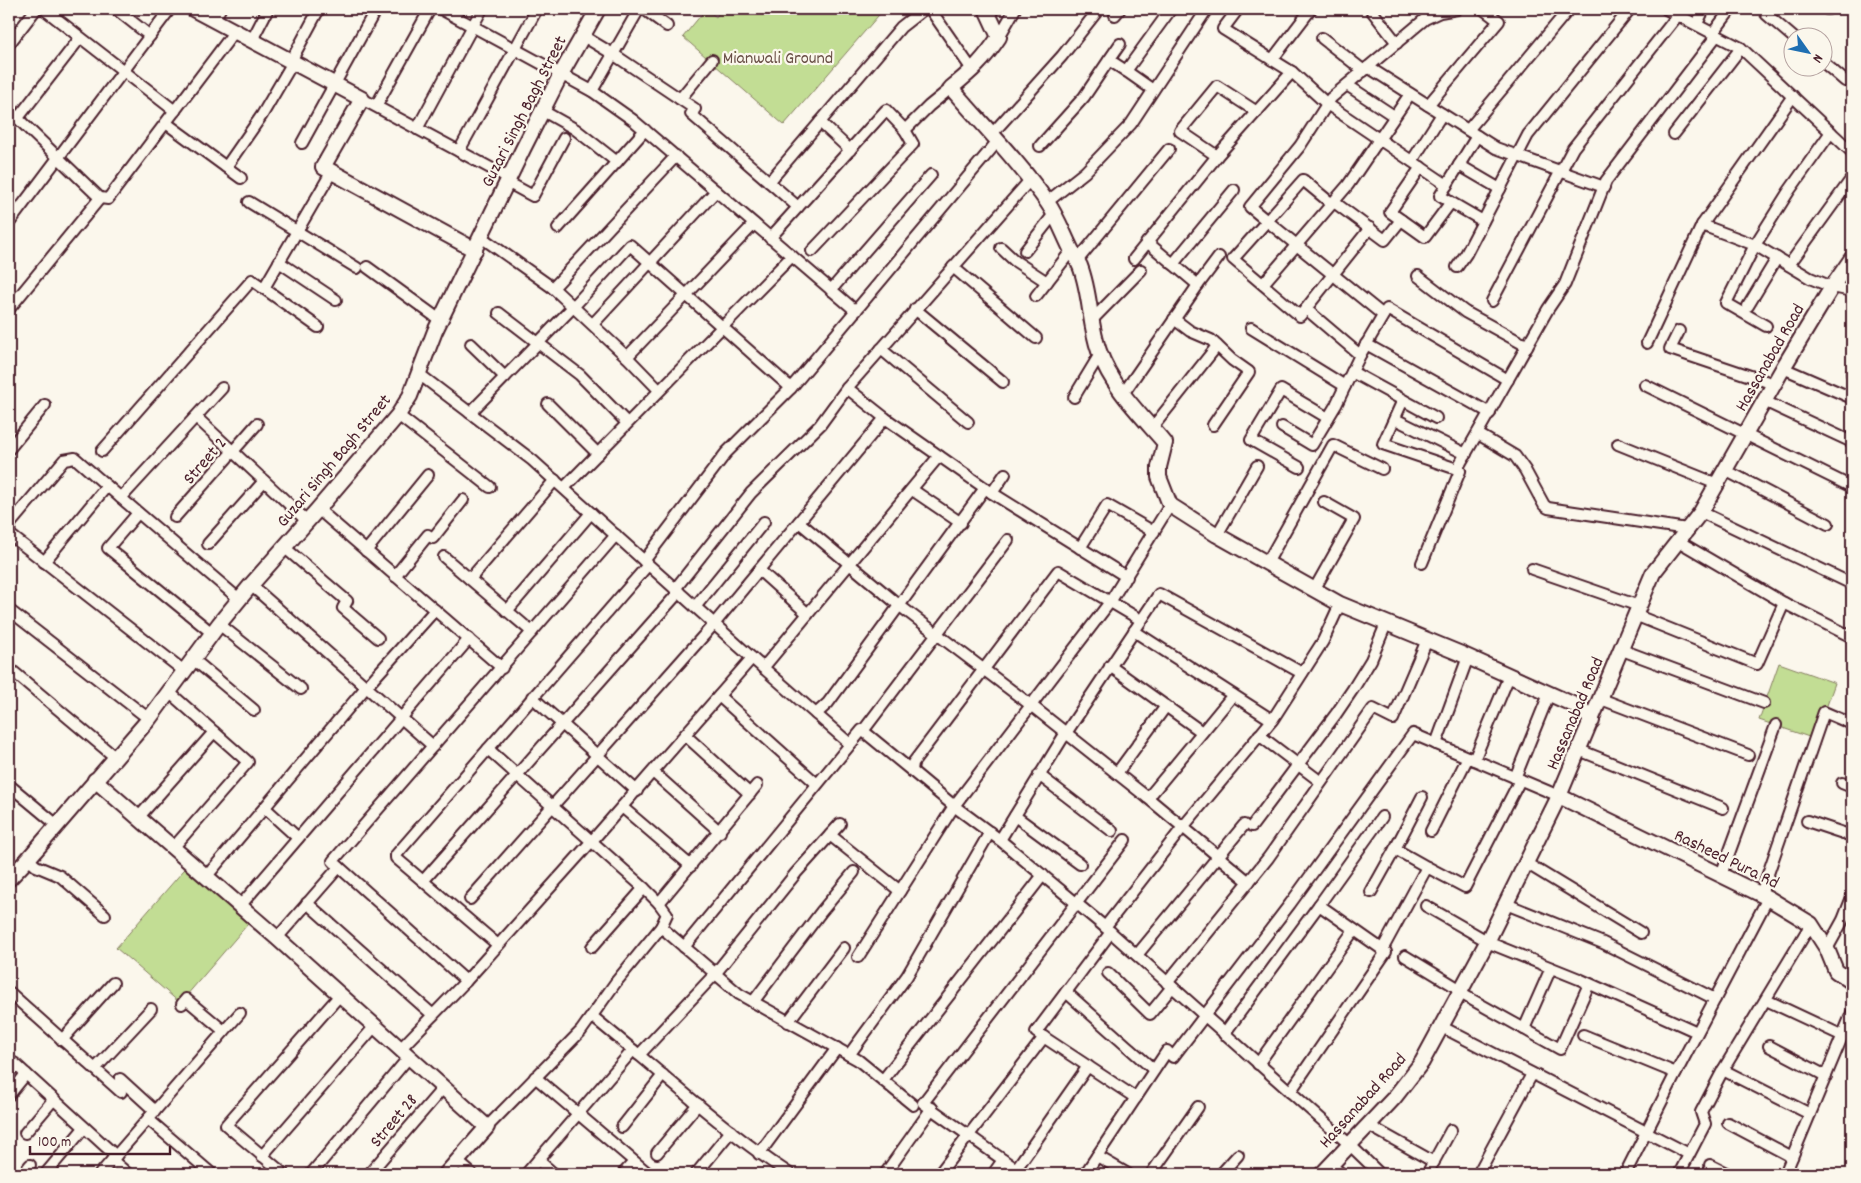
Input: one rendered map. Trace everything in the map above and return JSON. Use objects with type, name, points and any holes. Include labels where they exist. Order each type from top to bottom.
[{"type":"street","points":[[9,44],[36,9]]},
{"type":"street","points":[[44,9],[175,111]]},
{"type":"street","points":[[116,9],[150,36]]},
{"type":"street","points":[[9,224],[170,9]]},
{"type":"street","points":[[192,9],[217,14],[235,32],[459,151],[533,196],[564,138]]},
{"type":"street","points":[[252,40],[268,9]]},
{"type":"street","points":[[226,167],[262,115],[319,9]]},
{"type":"street","points":[[302,143],[376,9]]},
{"type":"street","points":[[376,106],[430,9]]},
{"type":"street","points":[[441,9],[592,91],[645,130],[856,311]]},
{"type":"street","points":[[417,129],[482,9]]},
{"type":"street","points":[[459,151],[537,9]]},
{"type":"street","name":"Guzari Singh Bagh Street","points":[[9,879],[149,720],[215,628],[398,415],[410,396],[440,320],[508,180],[561,74],[598,9]]},
{"type":"street","points":[[592,91],[638,9]]},
{"type":"street","points":[[644,9],[667,26]]},
{"type":"street","points":[[769,182],[901,27],[924,9]]},
{"type":"street","points":[[930,9],[973,71]]},
{"type":"street","points":[[905,130],[929,106],[973,71],[999,37],[1015,9]]},
{"type":"street","points":[[498,945],[396,858],[396,854],[646,563],[726,453],[791,388],[856,311],[1099,9]]},
{"type":"street","points":[[1126,71],[1171,9]]},
{"type":"street","points":[[1025,251],[1050,208],[1124,131],[1172,60],[1183,47],[1207,9]]},
{"type":"street","points":[[1238,9],[1223,29],[1292,72],[1327,104],[1447,185]]},
{"type":"street","points":[[1272,60],[1310,9]]},
{"type":"street","points":[[1383,314],[1250,207],[1300,146],[1332,98],[1438,10],[1457,9]]},
{"type":"street","points":[[1428,105],[1499,21],[1483,9]]},
{"type":"street","points":[[1483,221],[1440,196],[1459,165],[1472,133],[1569,9]]},
{"type":"street","points":[[1457,267],[1466,254],[1528,135],[1630,9]]},
{"type":"street","points":[[1666,9],[1741,48],[1852,152]]},
{"type":"street","points":[[1697,24],[1704,9]]},
{"type":"street","points":[[1457,469],[1548,309],[1565,284],[1606,180],[1715,34],[1731,9]]},
{"type":"street","points":[[1769,9],[1766,14],[1784,29]]},
{"type":"street","points":[[990,11],[999,37]]},
{"type":"street","points":[[1372,11],[1398,43]]},
{"type":"street","points":[[1492,301],[1573,148],[1678,15]]},
{"type":"street","points":[[9,110],[100,198],[108,199],[235,32]]},
{"type":"street","points":[[583,36],[695,109],[691,114],[798,208]]},
{"type":"street","points":[[18,118],[80,38]]},
{"type":"street","points":[[1322,38],[1366,69],[1496,148],[1604,187]]},
{"type":"street","points":[[1040,146],[1084,97],[1120,44]]},
{"type":"street","points":[[1674,134],[1741,48]]},
{"type":"street","points":[[680,99],[712,60]]},
{"type":"street","points":[[1109,60],[1153,90]]},
{"type":"street","points":[[1134,259],[1217,156],[1292,72]]},
{"type":"street","points":[[1834,72],[1845,81]]},
{"type":"street","points":[[1347,85],[1394,116]]},
{"type":"street","points":[[1217,156],[1180,132],[1217,86],[1257,112]]},
{"type":"street","points":[[951,88],[1030,180],[1050,208],[1074,256],[1089,295],[1092,320],[1100,354],[1111,377],[1165,444],[1159,467],[1160,477],[1170,505],[1217,535],[1340,604],[1581,708],[1592,721]]},
{"type":"street","points":[[1263,284],[1348,185],[1410,94]]},
{"type":"street","points":[[1648,343],[1702,225],[1793,96]]},
{"type":"street","points":[[362,98],[322,166],[331,173],[478,243],[553,288],[593,324],[659,390]]},
{"type":"street","points":[[770,238],[886,110],[905,130],[913,144],[812,251]]},
{"type":"street","points":[[544,111],[575,129],[617,162]]},
{"type":"street","points":[[1412,161],[1442,114]]},
{"type":"street","points":[[820,122],[850,150]]},
{"type":"street","points":[[166,123],[241,178]]},
{"type":"street","points":[[558,228],[645,130]]},
{"type":"street","points":[[1766,326],[1726,303],[1755,245],[1789,191],[1831,132]]},
{"type":"street","points":[[1036,296],[1047,282],[1074,256],[1169,148]]},
{"type":"street","points":[[553,288],[676,156]]},
{"type":"street","points":[[1459,165],[1500,189]]},
{"type":"street","points":[[1421,167],[1390,212],[1424,237],[1451,202]]},
{"type":"street","points":[[264,288],[331,173]]},
{"type":"street","points":[[832,290],[932,175]]},
{"type":"street","points":[[1789,265],[1852,178]]},
{"type":"street","points":[[424,880],[562,724],[676,590],[751,493],[820,425],[847,388],[1030,180]]},
{"type":"street","points":[[1370,228],[1300,316],[1233,259],[1303,180],[1333,203],[1370,228],[1385,240],[1401,220]]},
{"type":"street","points":[[1173,264],[1234,190]]},
{"type":"street","points":[[593,324],[716,191]]},
{"type":"street","points":[[9,309],[100,198]]},
{"type":"street","points":[[249,202],[362,267],[440,320]]},
{"type":"street","points":[[627,357],[754,224]]},
{"type":"street","points":[[1702,225],[1755,245],[1810,278],[1832,287],[1852,291]]},
{"type":"street","points":[[1147,242],[1198,285]]},
{"type":"street","points":[[470,413],[574,306],[630,245],[791,388]]},
{"type":"street","points":[[1001,248],[1015,262],[1047,282]]},
{"type":"street","points":[[564,488],[792,256]]},
{"type":"street","points":[[1123,394],[1219,256]]},
{"type":"street","points":[[1748,306],[1777,258]]},
{"type":"street","name":"Hassanabad Road","points":[[1326,1170],[1394,1098],[1422,1062],[1461,992],[1559,796],[1653,573],[1701,512],[1783,368],[1832,287],[1852,258]]},
{"type":"street","points":[[279,262],[336,300]]},
{"type":"street","points":[[953,266],[1036,338]]},
{"type":"street","points":[[1092,320],[1141,270]]},
{"type":"street","points":[[1418,276],[1465,312],[1527,346]]},
{"type":"street","points":[[102,451],[252,280],[318,327]]},
{"type":"street","points":[[915,309],[1003,382]]},
{"type":"street","points":[[1306,309],[1360,355]]},
{"type":"street","points":[[1282,427],[1312,445],[1387,309],[1508,380]]},
{"type":"street","points":[[499,313],[580,375],[627,423]]},
{"type":"street","points":[[1174,319],[1190,331],[1211,340],[1232,360],[1249,372],[1213,425]]},
{"type":"street","points":[[1252,328],[1345,386]]},
{"type":"street","points":[[1679,331],[1670,349],[1774,384]]},
{"type":"street","points":[[472,344],[505,377]]},
{"type":"street","points":[[1366,344],[1490,413]]},
{"type":"street","points":[[1152,428],[1217,346]]},
{"type":"street","points":[[881,349],[968,422]]},
{"type":"street","points":[[1074,397],[1100,354]]},
{"type":"street","points":[[1783,368],[1852,398]]},
{"type":"street","points":[[1352,372],[1436,418]]},
{"type":"street","points":[[419,374],[532,460],[850,744]]},
{"type":"street","points":[[1645,385],[1852,487]]},
{"type":"street","points":[[121,498],[222,388]]},
{"type":"street","points":[[847,388],[885,418],[989,491],[1127,577]]},
{"type":"street","points":[[1299,467],[1251,440],[1281,390],[1328,418]]},
{"type":"street","points":[[1404,400],[1383,444],[1460,470],[1422,563]]},
{"type":"street","points":[[1764,401],[1852,442]]},
{"type":"street","points":[[548,404],[598,454]]},
{"type":"street","points":[[9,449],[45,405]]},
{"type":"street","points":[[398,415],[490,487]]},
{"type":"street","points":[[196,417],[307,521]]},
{"type":"street","points":[[470,899],[714,624],[885,418]]},
{"type":"street","points":[[1395,419],[1466,454]]},
{"type":"street","name":"Street 2","points":[[175,517],[257,424]]},
{"type":"street","points":[[1478,434],[1515,456],[1543,503],[1548,508],[1687,529]]},
{"type":"street","points":[[1618,444],[1717,484]]},
{"type":"street","points":[[1267,563],[1333,445],[1382,469]]},
{"type":"street","points":[[763,668],[939,456]]},
{"type":"street","points":[[184,671],[9,534],[10,524],[16,516],[64,460],[75,458],[239,599]]},
{"type":"street","points":[[1217,535],[1257,466]]},
{"type":"street","points":[[1725,470],[1828,524]]},
{"type":"street","points":[[366,551],[428,474]]},
{"type":"street","points":[[816,714],[828,703],[961,523],[1005,474]]},
{"type":"street","points":[[470,579],[555,480]]},
{"type":"street","points":[[208,544],[264,481]]},
{"type":"street","points":[[44,562],[107,486]]},
{"type":"street","points":[[914,491],[961,523]]},
{"type":"street","points":[[395,576],[428,535],[433,538],[463,500]]},
{"type":"street","points":[[1314,590],[1354,518],[1324,502]]},
{"type":"street","points":[[1080,548],[1107,505],[1154,532]]},
{"type":"street","points":[[858,957],[954,806],[1110,602],[1170,505]]},
{"type":"street","points":[[318,509],[502,668]]},
{"type":"street","points":[[1701,512],[1852,584]]},
{"type":"street","points":[[507,611],[591,513]]},
{"type":"street","points":[[138,514],[108,548],[301,689]]},
{"type":"street","points":[[695,607],[764,522]]},
{"type":"street","points":[[799,522],[900,606],[1032,706],[1148,798],[1249,882]]},
{"type":"street","points":[[466,981],[333,861],[616,534]]},
{"type":"street","points":[[684,947],[850,744],[863,731],[1008,540]]},
{"type":"street","points":[[1678,541],[1784,603],[1852,637]]},
{"type":"street","points":[[284,547],[347,601],[342,608],[378,638]]},
{"type":"street","points":[[444,557],[532,632]]},
{"type":"street","points":[[1532,569],[1637,611],[1757,664],[1784,603]]},
{"type":"street","points":[[759,570],[808,614]]},
{"type":"street","points":[[912,771],[913,762],[1058,571],[1141,620]]},
{"type":"street","points":[[251,584],[368,686],[433,746]]},
{"type":"street","points":[[1000,840],[1065,733],[1159,594],[1302,673]]},
{"type":"street","points":[[1136,1098],[1036,1032],[1066,992],[1108,929],[1183,827],[1272,720],[1323,641],[1340,604]]},
{"type":"street","points":[[9,610],[149,720]]},
{"type":"street","points":[[206,877],[435,610]]},
{"type":"street","points":[[1136,955],[1218,856],[1248,826],[1298,765],[1353,689],[1371,660],[1386,624]]},
{"type":"street","points":[[1134,631],[1272,720]]},
{"type":"street","points":[[240,906],[469,639]]},
{"type":"street","points":[[1108,973],[1150,1014],[1170,985],[1268,858],[1373,709],[1393,719],[1426,640]]},
{"type":"street","points":[[1622,650],[1764,703]]},
{"type":"street","points":[[311,1174],[407,1051],[433,1014],[466,981],[637,791],[752,658]]},
{"type":"street","points":[[1436,744],[1468,658]]},
{"type":"street","points":[[193,659],[254,710]]},
{"type":"street","points":[[1110,666],[1202,732]]},
{"type":"street","points":[[9,668],[116,758]]},
{"type":"street","points":[[1430,830],[1471,759],[1509,676]]},
{"type":"street","points":[[169,692],[248,762],[174,848]]},
{"type":"street","points":[[1395,849],[1465,887],[1518,779],[1549,694]]},
{"type":"street","points":[[1148,798],[1232,695]]},
{"type":"street","points":[[719,696],[817,784]]},
{"type":"street","points":[[532,697],[637,791]]},
{"type":"street","points":[[1601,699],[1748,755]]},
{"type":"street","points":[[1117,774],[1166,706]]},
{"type":"street","points":[[1625,1174],[1715,999],[1765,896],[1824,712],[1852,724]]},
{"type":"street","points":[[1721,875],[1776,725]]},
{"type":"street","points":[[863,731],[1108,929],[1349,1144],[1380,1174]]},
{"type":"street","points":[[138,818],[214,732]]},
{"type":"street","points":[[1085,1174],[1167,1051],[1173,1056],[1290,904],[1413,734],[1559,796]]},
{"type":"street","points":[[685,735],[750,794]]},
{"type":"street","points":[[1259,735],[1321,782]]},
{"type":"street","points":[[446,1174],[487,1127],[593,1017],[616,982],[661,927],[667,914],[644,888],[488,749]]},
{"type":"street","points":[[1579,750],[1723,808]]},
{"type":"street","points":[[653,772],[720,832]]},
{"type":"street","points":[[1040,775],[1112,831]]},
{"type":"street","points":[[96,780],[375,1026],[407,1051],[443,1088],[487,1127]]},
{"type":"street","points":[[9,785],[58,825]]},
{"type":"street","points":[[659,903],[720,832],[757,785]]},
{"type":"street","name":"Rasheed Pura Rd","points":[[1559,796],[1765,896],[1811,924],[1827,949],[1836,971],[1852,982]]},
{"type":"street","points":[[1371,892],[1422,797]]},
{"type":"street","points":[[622,807],[691,866]]},
{"type":"street","points":[[265,808],[298,838]]},
{"type":"street","points":[[1015,816],[1080,864]]},
{"type":"street","points":[[1224,1034],[1382,817]]},
{"type":"street","points":[[1808,821],[1852,836]]},
{"type":"street","points":[[526,1174],[578,1114],[636,1052],[715,974],[796,873],[840,824]]},
{"type":"street","points":[[849,1055],[907,976],[990,832]]},
{"type":"street","points":[[830,835],[900,891]]},
{"type":"street","points":[[1088,1066],[1020,1172],[923,1102],[1125,840]]},
{"type":"street","points":[[28,859],[36,866],[60,876],[105,915]]},
{"type":"street","points":[[1526,863],[1641,933]]},
{"type":"street","points":[[276,938],[339,867]]},
{"type":"street","points":[[1382,950],[1427,867]]},
{"type":"street","points":[[753,1002],[821,912],[854,872]]},
{"type":"street","points":[[883,1080],[1043,875]]},
{"type":"street","points":[[592,947],[644,888]]},
{"type":"street","points":[[1827,949],[1848,922],[1852,897]]},
{"type":"street","points":[[307,903],[433,1014]]},
{"type":"street","points":[[1506,904],[1603,943],[1715,999]]},
{"type":"street","points":[[1290,1092],[1386,952],[1319,905]]},
{"type":"street","points":[[1426,906],[1487,941],[1697,1032]]},
{"type":"street","points":[[1679,1174],[1705,1124],[1701,1112],[1723,1070],[1811,924]]},
{"type":"street","points":[[661,927],[739,994],[849,1055],[913,1105]]},
{"type":"street","points":[[1258,1064],[1354,930]]},
{"type":"street","points":[[788,1022],[844,948]]},
{"type":"street","points":[[1405,956],[1461,992],[1560,1049],[1589,984]]},
{"type":"street","points":[[1524,1029],[1552,968]]},
{"type":"street","points":[[62,1040],[113,983]]},
{"type":"street","points":[[9,992],[121,1092]]},
{"type":"street","points":[[1066,992],[1154,1070]]},
{"type":"street","points":[[284,1174],[226,1125],[340,995]]},
{"type":"street","points":[[182,1004],[186,999],[224,1031]]},
{"type":"street","points":[[1766,1000],[1843,1036]]},
{"type":"street","points":[[95,1069],[151,1009]]},
{"type":"street","points":[[100,1174],[240,1012]]},
{"type":"street","points":[[1785,1174],[1852,1013]]},
{"type":"street","points":[[593,1017],[759,1154],[790,1174]]},
{"type":"street","points":[[262,1156],[375,1026]]},
{"type":"street","points":[[1442,1027],[1689,1154]]},
{"type":"street","points":[[1583,1035],[1676,1073]]},
{"type":"street","points":[[938,1174],[956,1150],[970,1136],[1044,1038]]},
{"type":"street","points":[[1769,1046],[1826,1076]]},
{"type":"street","points":[[759,1154],[837,1048]]},
{"type":"street","points":[[14,1063],[84,1128],[128,1174]]},
{"type":"street","points":[[1723,1070],[1810,1114]]},
{"type":"street","points":[[9,1095],[26,1074]]},
{"type":"street","points":[[1478,1174],[1532,1074]]},
{"type":"street","points":[[622,1127],[663,1075]]},
{"type":"street","points":[[535,1077],[649,1174]]},
{"type":"street","points":[[120,1079],[152,1115],[212,1174]]},
{"type":"street","name":"Street 28","points":[[369,1174],[443,1088]]},
{"type":"street","points":[[25,1133],[54,1099]]},
{"type":"street","points":[[657,1152],[698,1104]]},
{"type":"street","points":[[1150,1174],[1198,1106]]},
{"type":"street","points":[[885,1174],[932,1108]]},
{"type":"street","points":[[1728,1123],[1792,1157]]},
{"type":"street","points":[[1368,1125],[1434,1162]]},
{"type":"street","points":[[47,1172],[84,1128]]},
{"type":"street","points":[[1427,1174],[1451,1130]]},
{"type":"street","points":[[696,1174],[731,1131]]},
{"type":"street","points":[[1221,1174],[1238,1155]]},
{"type":"street","points":[[1097,1156],[1128,1174]]},
{"type":"street","points":[[538,1160],[554,1174]]},
{"type":"street","points":[[993,1174],[1003,1160]]},
{"type":"street","points":[[457,1161],[472,1174]]},
{"type":"street","points":[[623,1174],[634,1162]]},
{"type":"street","points":[[23,1174],[30,1165]]},
{"type":"street","points":[[1710,1165],[1728,1174]]},
{"type":"street","points":[[1326,1170],[1342,1174]]},
{"type":"green space","name":"Mianwali Ground","points":[[706,9],[716,17],[722,9],[884,9],[784,125],[683,37]]},
{"type":"green space","points":[[1779,663],[1835,683],[1815,739],[1759,720]]},
{"type":"green space","points":[[190,863],[253,918],[180,1003],[116,948]]}]
